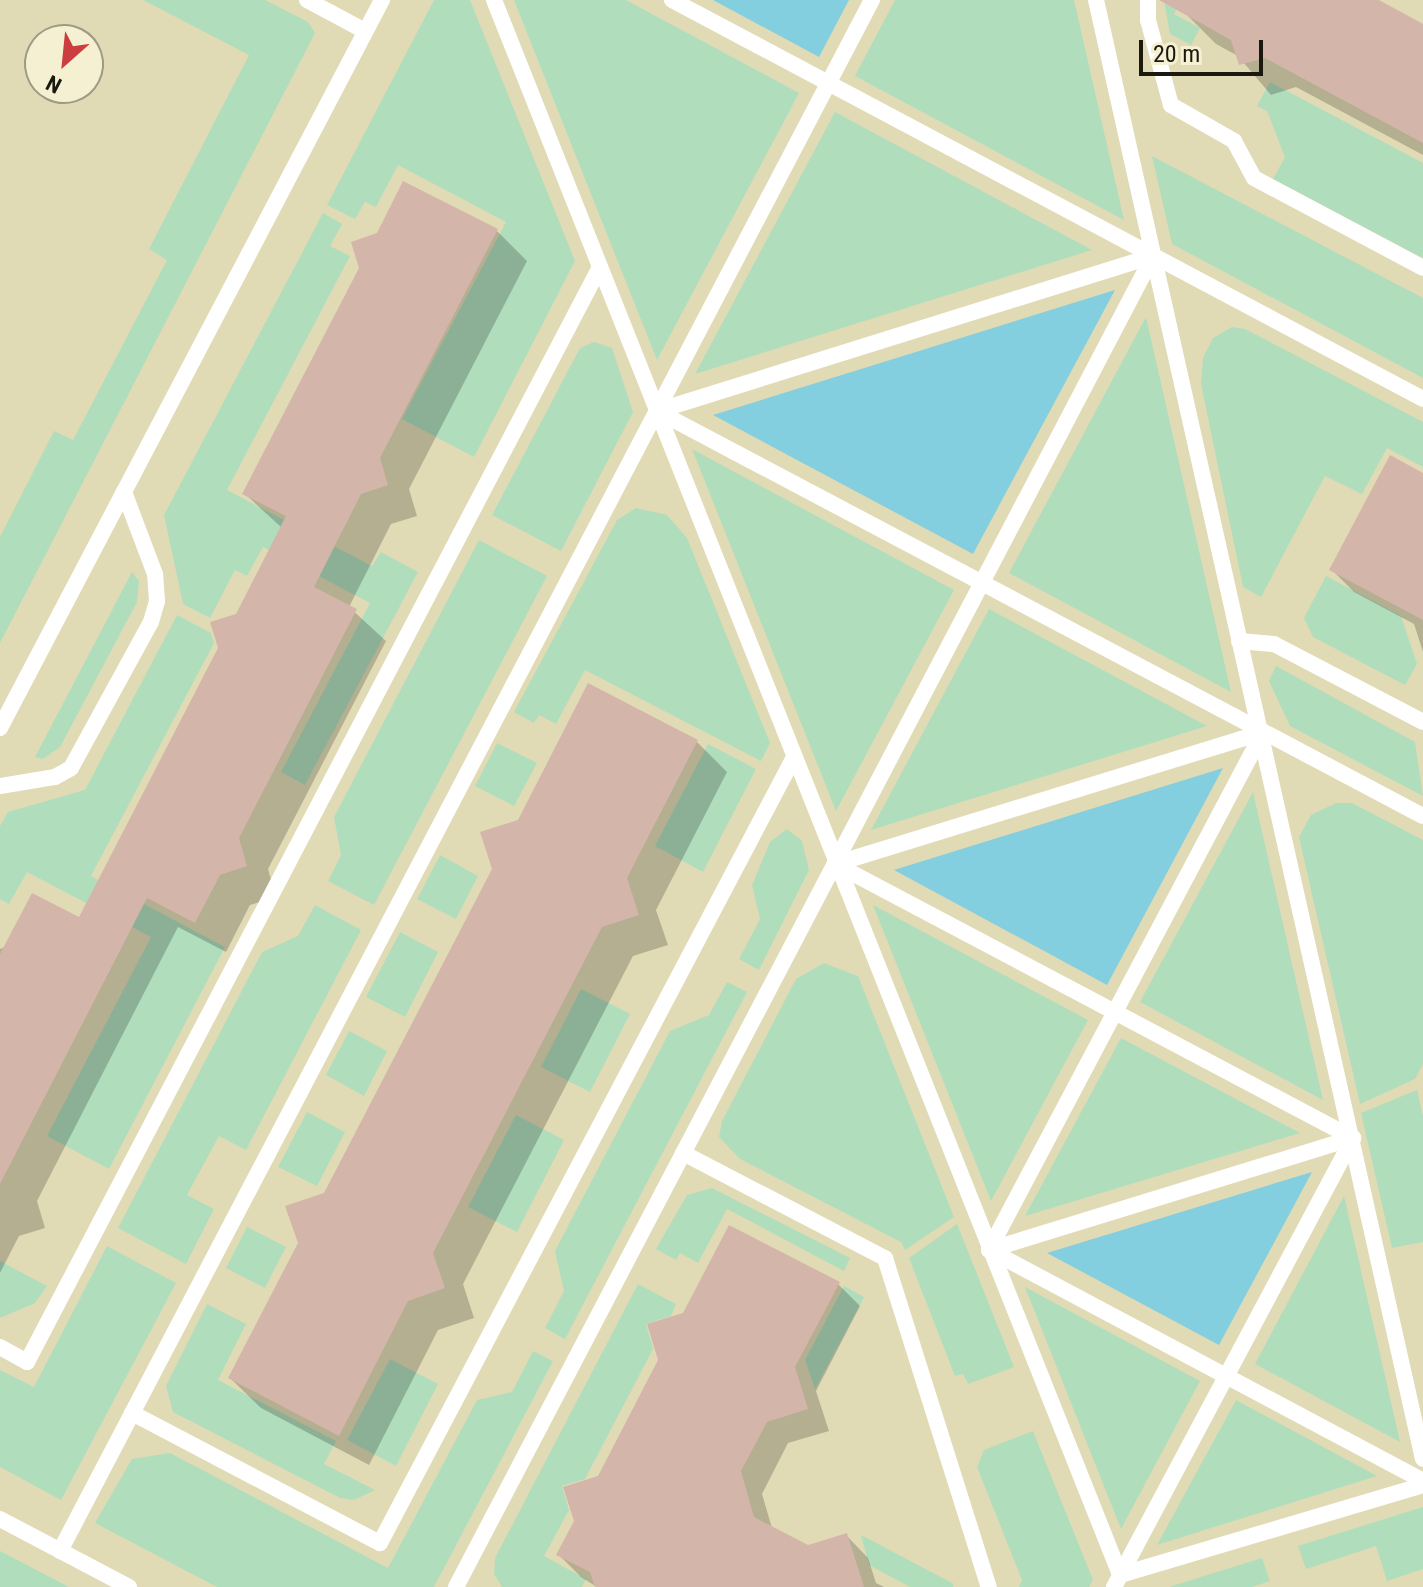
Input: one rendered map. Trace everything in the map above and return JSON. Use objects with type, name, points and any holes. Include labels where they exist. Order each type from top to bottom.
[{"type":"lane","points":[[307,0],[365,31]]},
{"type":"lane","points":[[0,727],[382,0]]},
{"type":"lane","points":[[494,0],[1117,1581]]},
{"type":"lane","points":[[672,0],[1423,399]]},
{"type":"lane","points":[[60,1551],[872,0]]},
{"type":"lane","points":[[1096,0],[1239,641],[1263,732],[1423,1459]]},
{"type":"lane","points":[[1148,0],[1148,20],[1171,105],[1234,141],[1254,178],[1423,268]]},
{"type":"lane","points":[[657,411],[1153,256]]},
{"type":"lane","points":[[456,1587],[1153,256]]},
{"type":"lane","points":[[0,1347],[27,1362],[600,267]]},
{"type":"lane","points":[[657,411],[1423,816]]},
{"type":"lane","points":[[0,786],[55,777],[71,768],[151,622],[157,601],[155,574],[124,492]]},
{"type":"lane","points":[[1239,641],[1274,644],[1423,722]]},
{"type":"lane","points":[[835,864],[1263,732]]},
{"type":"lane","points":[[989,1250],[1263,732]]},
{"type":"lane","points":[[132,1413],[380,1543],[794,757]]},
{"type":"lane","points":[[835,864],[1353,1138]]},
{"type":"lane","points":[[989,1250],[1353,1138]]},
{"type":"lane","points":[[1117,1581],[1353,1138]]},
{"type":"lane","points":[[683,1153],[885,1258],[989,1587]]},
{"type":"lane","points":[[989,1250],[1423,1483]]},
{"type":"lane","points":[[1117,1581],[1423,1483]]},
{"type":"lane","points":[[0,1519],[129,1587]]},
{"type":"shaded area","points":[[0,0],[1423,0],[1423,1587],[0,1587]]},
{"type":"green space","points":[[143,0],[265,0],[308,22],[315,33],[0,643],[0,537],[54,431],[73,440],[167,260],[149,249],[249,55]]},
{"type":"green space","points":[[434,0],[470,0],[575,261],[474,457],[402,419],[506,222],[398,165],[376,207],[365,202],[355,219],[327,205]]},
{"type":"green space","points":[[514,0],[626,0],[799,93],[657,360]]},
{"type":"green space","points":[[895,0],[1074,0],[1124,220],[855,76]]},
{"type":"green space","points":[[1164,0],[1182,0],[1174,14],[1200,28],[1191,45],[1170,34]]},
{"type":"green space","points":[[1270,82],[1423,163],[1423,258],[1273,179],[1285,157],[1267,111],[1257,106]]},
{"type":"green space","points":[[835,112],[1092,250],[695,374]]},
{"type":"green space","points":[[1152,156],[1423,298],[1423,378],[1172,244]]},
{"type":"green space","points":[[323,213],[342,224],[330,246],[350,256],[227,490],[372,566],[381,552],[418,572],[305,785],[281,772],[370,603],[263,547],[247,576],[235,570],[210,618],[183,604],[164,515]]},
{"type":"green space","points":[[1146,317],[1231,692],[1009,573]]},
{"type":"green space","points":[[1232,327],[1245,329],[1423,422],[1423,467],[1387,448],[1362,494],[1325,476],[1261,597],[1243,587],[1201,384],[1203,358],[1213,338]]},
{"type":"green space","points":[[594,342],[612,348],[633,412],[561,551],[492,515],[580,348]]},
{"type":"green space","points":[[692,449],[954,590],[836,811]]},
{"type":"green space","points":[[636,508],[667,515],[687,538],[770,743],[761,761],[585,670],[556,724],[539,715],[534,723],[514,712],[617,520]]},
{"type":"green space","points":[[479,540],[547,576],[374,905],[328,881],[341,855],[334,817]]},
{"type":"green space","points":[[132,572],[139,581],[137,602],[60,747],[43,759],[35,757]]},
{"type":"green space","points":[[1326,576],[1401,616],[1417,664],[1405,685],[1313,637],[1304,618]]},
{"type":"green space","points":[[989,609],[1207,726],[871,830]]},
{"type":"green space","points":[[177,615],[211,633],[214,643],[91,876],[225,947],[109,1169],[47,1136],[151,937],[27,872],[9,904],[0,899],[0,826],[8,812],[85,790]]},
{"type":"green space","points":[[1276,666],[1415,742],[1423,796],[1290,726],[1269,681]]},
{"type":"green space","points":[[497,743],[537,763],[514,806],[475,786]]},
{"type":"green space","points":[[708,744],[756,769],[703,872],[655,846]]},
{"type":"green space","points":[[1253,792],[1323,1100],[1140,1002]]},
{"type":"green space","points":[[1336,803],[1352,803],[1423,840],[1423,1064],[1415,1079],[1360,1104],[1299,837],[1311,815]]},
{"type":"green space","points":[[787,829],[802,841],[809,870],[759,970],[739,959],[760,919],[752,885],[770,842]]},
{"type":"green space","points":[[440,855],[478,876],[456,919],[417,899]]},
{"type":"green space","points":[[315,905],[361,930],[246,1150],[219,1136],[187,1195],[214,1209],[186,1264],[118,1228],[262,952],[298,936]]},
{"type":"green space","points":[[873,905],[1088,1020],[991,1201]]},
{"type":"green space","points":[[400,932],[438,952],[405,1017],[366,997]]},
{"type":"green space","points":[[824,963],[858,976],[954,1217],[905,1250],[901,1242],[740,1159],[719,1137],[722,1121],[796,979]]},
{"type":"green space","points":[[727,982],[747,992],[565,1339],[545,1328],[564,1291],[555,1251],[670,1031],[709,1015]]},
{"type":"green space","points":[[581,989],[630,1014],[590,1092],[541,1067]]},
{"type":"green space","points":[[349,1031],[387,1051],[364,1096],[326,1075]]},
{"type":"green space","points":[[1121,1038],[1300,1133],[1025,1216]]},
{"type":"green space","points":[[1417,1090],[1423,1116],[1423,1242],[1392,1248],[1361,1113]]},
{"type":"green space","points":[[307,1112],[345,1132],[317,1186],[278,1167]]},
{"type":"green space","points":[[516,1115],[564,1140],[517,1232],[468,1207]]},
{"type":"green space","points":[[712,1188],[850,1258],[844,1271],[727,1209],[698,1263],[680,1253],[676,1260],[656,1249],[687,1195]]},
{"type":"green space","points":[[1344,1196],[1400,1442],[1255,1364]]},
{"type":"green space","points":[[957,1224],[1014,1367],[968,1384],[963,1374],[955,1376],[909,1258]]},
{"type":"green space","points":[[247,1227],[286,1247],[265,1288],[226,1268]]},
{"type":"green space","points":[[107,1246],[176,1283],[61,1500],[0,1467],[0,1370],[34,1387]]},
{"type":"green space","points":[[0,1261],[47,1286],[35,1303],[0,1318]]},
{"type":"green space","points":[[638,1284],[676,1304],[671,1316],[646,1324],[653,1349],[585,1479],[562,1486],[569,1510],[544,1556],[586,1579],[582,1587],[502,1587],[494,1574],[495,1558]]},
{"type":"green space","points":[[844,1286],[864,1297],[815,1389],[805,1360]]},
{"type":"green space","points":[[1025,1287],[1200,1381],[1121,1529]]},
{"type":"green space","points":[[207,1304],[246,1324],[218,1380],[336,1441],[324,1464],[375,1490],[354,1500],[340,1498],[173,1412],[166,1386]]},
{"type":"green space","points":[[533,1351],[553,1361],[434,1587],[217,1587],[95,1523],[132,1459],[170,1453],[388,1568],[477,1400],[512,1392]]},
{"type":"green space","points":[[390,1359],[438,1384],[396,1466],[347,1440]]},
{"type":"green space","points":[[1236,1400],[1377,1476],[1157,1545]]},
{"type":"green space","points":[[1033,1431],[1093,1580],[1089,1587],[1019,1587],[1022,1580],[977,1467],[984,1450]]},
{"type":"green space","points":[[1423,1507],[1423,1569],[1387,1581],[1376,1546],[1306,1569],[1298,1546]]},
{"type":"green space","points":[[861,1535],[954,1584],[953,1587],[910,1587],[869,1565]]},
{"type":"green space","points":[[0,1551],[69,1587],[0,1587]]},
{"type":"green space","points":[[1262,1558],[1270,1581],[1252,1587],[1169,1587]]},
{"type":"water","points":[[713,0],[849,0],[819,57]]},
{"type":"water","points":[[1115,290],[973,554],[713,415]]},
{"type":"water","points":[[1223,768],[1107,985],[894,870]]},
{"type":"water","points":[[1312,1172],[1219,1345],[1047,1253]]},
{"type":"building","points":[[1159,0],[1379,0],[1423,24],[1423,143],[1265,58],[1239,65],[1231,40]]},
{"type":"building","points":[[403,181],[498,229],[380,458],[388,485],[361,494],[314,587],[357,609],[239,838],[247,866],[220,875],[195,923],[147,898],[0,1184],[0,954],[32,893],[79,917],[218,648],[210,622],[236,614],[286,516],[242,494],[359,268],[351,242],[377,233]]},
{"type":"building","points":[[1390,455],[1423,473],[1423,620],[1329,570]]},
{"type":"building","points":[[588,683],[698,740],[627,878],[639,915],[602,927],[433,1253],[445,1288],[408,1301],[339,1436],[228,1378],[298,1243],[285,1206],[324,1193],[492,869],[480,832],[518,820]]},
{"type":"building","points":[[729,1225],[840,1282],[795,1367],[808,1409],[767,1422],[741,1471],[754,1517],[808,1545],[847,1533],[864,1587],[595,1587],[590,1572],[556,1555],[574,1521],[563,1487],[598,1476],[658,1360],[647,1324],[683,1313]]}]
